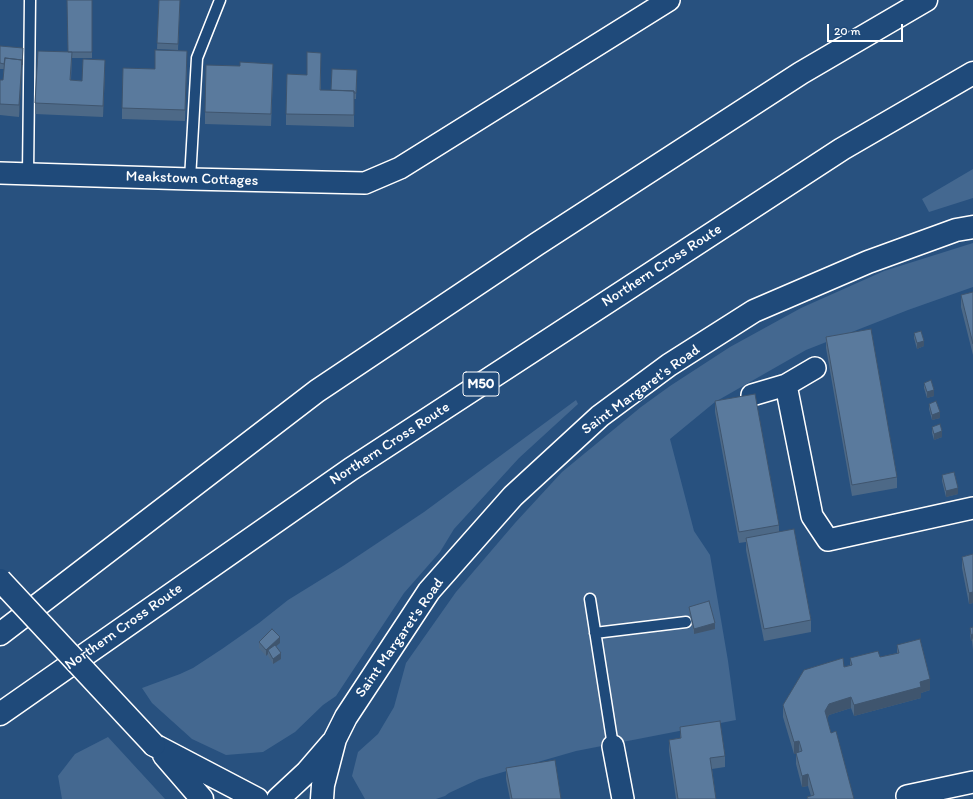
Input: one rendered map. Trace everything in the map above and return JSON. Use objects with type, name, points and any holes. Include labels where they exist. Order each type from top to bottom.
[{"type":"main road","points":[[0,634],[317,392],[537,244],[802,73],[926,0]]},
{"type":"main road","name":"Northern Cross Route","points":[[0,714],[351,469],[842,149],[973,73]]},
{"type":"main road","name":"Saint Margaret's Road","points":[[322,799],[323,785],[335,739],[346,717],[429,591],[513,496],[600,416],[669,366],[754,311],[868,262],[956,230],[973,227]]},
{"type":"main road","points":[[0,580],[154,744],[202,799]]},
{"type":"main road","name":"Saint Margaret's Road","points":[[278,799],[307,772],[335,739]]},
{"type":"main road","points":[[154,744],[257,799]]},
{"type":"street","name":"Meakstown Cottages","points":[[0,173],[365,183],[400,168],[669,0]]},
{"type":"street","points":[[752,395],[786,385],[815,368]]},
{"type":"street","points":[[786,385],[812,516],[828,540],[973,508]]},
{"type":"street","points":[[613,746],[623,799]]},
{"type":"street","points":[[907,796],[973,782]]},
{"type":"lane","points":[[28,174],[30,0]]},
{"type":"lane","points":[[190,179],[197,58],[220,0]]},
{"type":"lane","points":[[590,599],[613,746]]},
{"type":"lane","points":[[595,633],[686,622]]},
{"type":"shaded area","points":[[973,169],[973,198],[929,212],[922,199]]},
{"type":"shaded area","points":[[973,243],[973,287],[908,310],[806,350],[715,402],[670,439],[694,531],[710,555],[728,661],[736,720],[576,751],[479,779],[436,799],[365,799],[352,776],[358,752],[378,734],[394,707],[406,663],[456,592],[515,523],[562,472],[641,407],[670,386],[730,347],[801,308],[884,271]]},
{"type":"shaded area","points":[[576,400],[578,404],[519,458],[454,529],[440,552],[404,593],[336,696],[323,705],[295,732],[263,752],[226,755],[192,739],[152,703],[142,688],[193,668],[222,649],[288,600],[343,566],[424,512]]},
{"type":"shaded area","points":[[108,737],[165,799],[62,799],[58,776],[75,754]]},
{"type":"building","points":[[67,0],[92,0],[92,52],[68,52]]},
{"type":"building","points":[[159,0],[180,0],[178,44],[157,43]]},
{"type":"building","points":[[0,46],[23,48],[22,65],[22,60],[5,58],[4,64],[0,63]]},
{"type":"building","points":[[155,50],[187,51],[185,110],[122,108],[123,68],[155,69]]},
{"type":"building","points":[[38,51],[72,52],[70,80],[82,81],[83,59],[105,60],[103,106],[35,103]]},
{"type":"building","points":[[307,52],[321,53],[320,90],[354,91],[354,115],[286,114],[287,74],[307,75]]},
{"type":"building","points":[[5,58],[22,60],[19,105],[0,104],[0,80],[3,80]]},
{"type":"building","points":[[240,62],[273,64],[271,114],[205,112],[206,65],[240,66]]},
{"type":"building","points":[[332,69],[357,70],[356,93],[354,93],[354,91],[331,90]]},
{"type":"building","points":[[973,292],[973,344],[961,295]]},
{"type":"building","points":[[871,329],[897,477],[852,485],[826,337]]},
{"type":"building","points":[[921,331],[924,341],[917,343],[914,333]]},
{"type":"building","points":[[931,380],[934,390],[927,392],[924,383]]},
{"type":"building","points":[[755,394],[779,525],[739,532],[715,401]]},
{"type":"building","points":[[936,401],[940,412],[932,415],[929,404]]},
{"type":"building","points":[[940,424],[942,431],[934,434],[932,427]]},
{"type":"building","points":[[954,472],[958,488],[946,491],[942,475]]},
{"type":"building","points":[[794,529],[811,620],[764,629],[746,538]]},
{"type":"building","points":[[973,554],[973,592],[969,593],[962,557]]},
{"type":"building","points":[[709,601],[715,623],[694,629],[689,607]]},
{"type":"building","points":[[973,627],[973,634],[971,635],[970,628]]},
{"type":"building","points":[[272,629],[280,637],[266,650],[259,642]]},
{"type":"building","points":[[920,639],[930,679],[920,682],[921,687],[854,705],[851,697],[829,704],[825,711],[831,733],[836,731],[854,799],[808,799],[807,797],[814,795],[808,774],[802,776],[796,753],[802,751],[799,741],[794,742],[783,705],[804,670],[843,658],[844,667],[852,665],[850,658],[878,651],[880,657],[899,653],[897,645]]},
{"type":"building","points":[[275,645],[281,653],[273,659],[268,650]]},
{"type":"building","points":[[720,721],[725,756],[710,758],[716,799],[678,799],[669,740],[681,738],[680,727]]},
{"type":"building","points":[[555,760],[561,799],[512,799],[506,768]]}]
